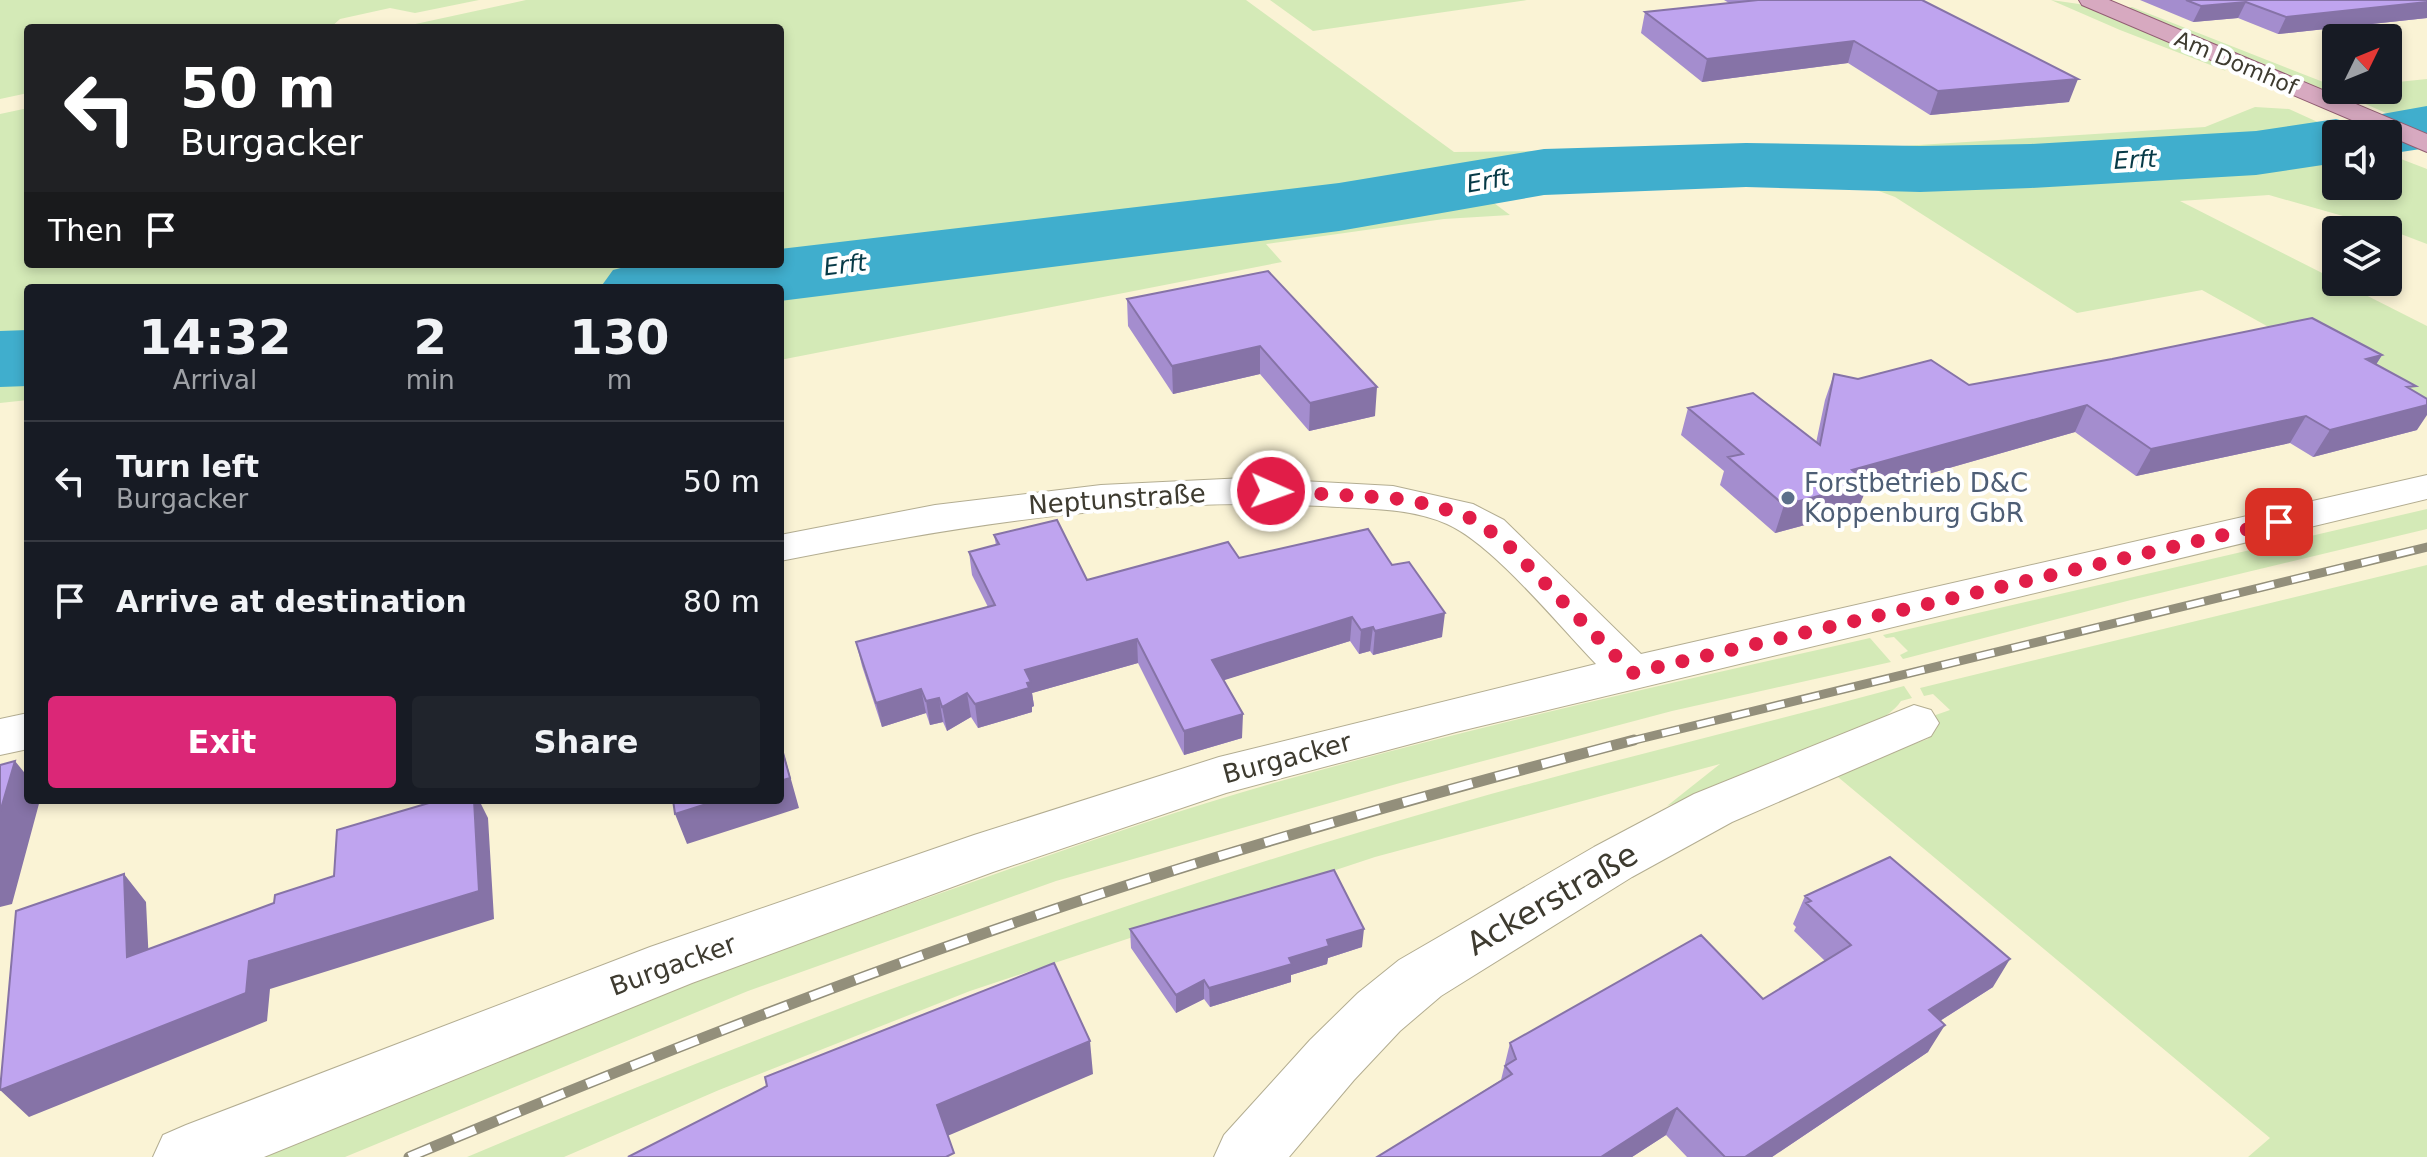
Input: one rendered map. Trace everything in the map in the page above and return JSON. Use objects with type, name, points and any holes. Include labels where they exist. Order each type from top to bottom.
[{"type":"main road","name":"Am Domhof","points":[[2090,0],[2427,144]]},
{"type":"street","name":"Burgacker","points":[[186,1157],[671,965],[1120,807],[1305,753],[1632,673],[2427,487]]},
{"type":"street","name":"Neptunstraße","points":[[784,547],[947,516],[1101,497],[1245,490],[1393,498],[1458,513],[1489,529],[1632,673]]},
{"type":"street","name":"Ackerstraße","points":[[1247,1157],[1332,1060],[1379,1012],[1420,978],[1613,862],[1713,808],[1914,723]]},
{"type":"street","points":[[0,737],[24,732]]},
{"type":"green space","points":[[0,0],[479,0],[415,13],[390,8],[340,19],[334,24],[24,24],[24,94],[0,99]]},
{"type":"green space","points":[[526,0],[1246,0],[1454,152],[1871,148],[2205,127],[2255,107],[2289,109],[2322,124],[2322,200],[2402,200],[2402,159],[2427,169],[2427,244],[2402,234],[2402,216],[2343,216],[2269,195],[2180,201],[2322,273],[2322,296],[2368,296],[2427,326],[2427,415],[2202,290],[2077,313],[1895,197],[1860,184],[1648,182],[1486,197],[1510,215],[1444,219],[1266,244],[1282,262],[784,359],[784,284],[24,284],[24,400],[0,403],[0,114],[24,109],[24,268],[784,268],[784,24],[415,24]]},
{"type":"green space","points":[[1270,0],[1527,0],[1313,31]]},
{"type":"green space","points":[[2051,0],[2079,4],[2213,61],[2226,71],[2120,30]]},
{"type":"green space","points":[[2132,7],[2322,82],[2322,90],[2123,8]]},
{"type":"green space","points":[[2427,79],[2427,118],[2402,120],[2366,104],[2402,104],[2402,82]]},
{"type":"green space","points":[[2427,509],[2427,529],[1903,659],[1900,655],[1908,651],[1894,637],[1886,638],[1883,635]]},
{"type":"green space","points":[[2427,565],[2427,1157],[2248,1157],[2270,1138],[1832,772],[1928,739],[1934,728],[1930,717],[1950,710],[1933,694],[1924,696],[1920,688]]},
{"type":"green space","points":[[1870,638],[1891,662],[1672,711],[1400,783],[1056,881],[748,991],[345,1157],[252,1157],[660,995],[1049,855],[1192,808],[1433,740]]},
{"type":"green space","points":[[1904,686],[1912,698],[1901,701],[1861,731],[1793,761],[1667,806],[1720,764],[1375,857],[970,991],[719,1090],[564,1157],[467,1157],[833,1011],[1080,922],[1205,881],[1456,804]]},
{"type":"building","points":[[1758,0],[1922,0],[2078,79],[1938,91],[1854,41],[1707,59],[1645,12]]},
{"type":"building","points":[[2186,0],[2427,2],[2286,17],[2246,2],[2201,6]]},
{"type":"building","points":[[1268,271],[1377,387],[1310,403],[1260,346],[1172,366],[1127,299]]},
{"type":"building","points":[[2312,318],[2382,355],[2366,359],[2416,386],[2407,387],[2427,399],[2427,405],[2330,430],[2306,416],[2151,449],[2087,405],[1852,470],[1868,483],[1784,505],[1728,457],[1743,454],[1688,408],[1753,393],[1820,445],[1834,374],[1858,379],[1931,360],[1969,385]]},
{"type":"building","points":[[1057,520],[1087,580],[1228,542],[1239,558],[1368,529],[1392,565],[1409,562],[1445,613],[1375,631],[1373,627],[1361,630],[1352,617],[1212,660],[1243,714],[1184,731],[1137,639],[1025,670],[1031,682],[1027,683],[1029,688],[975,704],[967,693],[942,707],[939,698],[926,701],[921,689],[876,703],[856,642],[995,605],[969,552],[999,544],[994,535]]},
{"type":"building","points":[[784,756],[790,778],[784,780]]},
{"type":"building","points":[[15,761],[0,812],[0,765]]},
{"type":"building","points":[[425,804],[474,804],[479,891],[249,961],[246,993],[0,1090],[16,911],[124,874],[127,957],[274,903],[275,895],[334,876],[337,830]]},
{"type":"building","points":[[674,804],[706,804],[675,814]]},
{"type":"building","points":[[1890,857],[2010,959],[1929,1010],[1945,1025],[1745,1157],[1725,1157],[1677,1108],[1601,1157],[1377,1157],[1512,1074],[1505,1066],[1516,1059],[1510,1043],[1701,935],[1763,999],[1851,945],[1806,903],[1811,901],[1805,896]]},
{"type":"building","points":[[1334,870],[1364,929],[1327,940],[1329,946],[1289,958],[1292,964],[1209,988],[1204,980],[1176,995],[1130,929]]},
{"type":"building","points":[[1054,963],[1090,1041],[937,1105],[954,1153],[946,1157],[628,1157],[767,1086],[765,1077]]},
{"type":"waterway","name":"Erft","points":[[2402,131],[2427,127]]},
{"type":"waterway","name":"Erft","points":[[696,284],[1339,207],[1544,172],[1746,165],[1920,169],[2031,166],[2256,153],[2322,143]]},
{"type":"waterway","name":"Erft","points":[[0,359],[24,358]]},
{"type":"railway","points":[[1627,742],[2427,547]]},
{"type":"railway","points":[[409,1157],[768,1012],[1042,913],[1320,826],[1634,740]]},
{"type":"place","name":"Forstbetrieb D&C Koppenburg GbR","points":[[1788,498]]},
{"type":"route","points":[[1271,491],[1393,498],[1433,505],[1473,519],[1504,541],[1632,673],[2279,522]]}]
